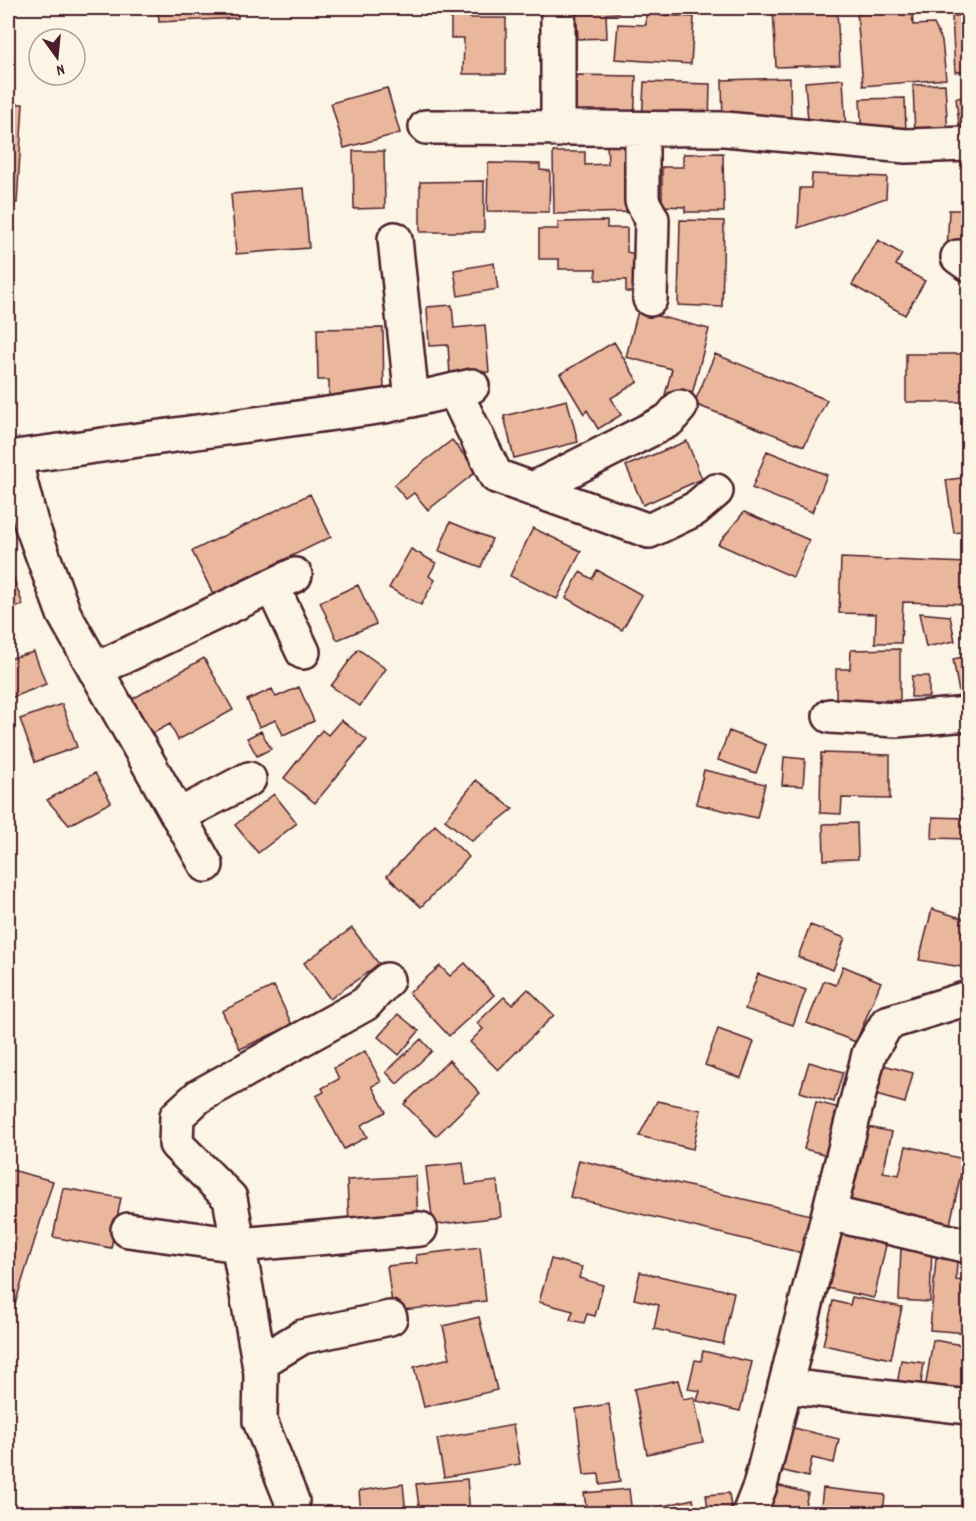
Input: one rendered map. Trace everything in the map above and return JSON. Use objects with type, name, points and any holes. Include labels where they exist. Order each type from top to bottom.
[{"type":"street","points":[[558,8],[558,130]]},
{"type":"street","points":[[426,127],[558,130],[726,129],[906,146],[969,144]]},
{"type":"street","points":[[642,129],[642,201],[652,219],[651,299]]},
{"type":"street","points":[[395,238],[412,399]]},
{"type":"street","points":[[206,865],[64,614],[31,523],[11,458],[385,406],[463,388],[496,476],[649,531],[695,509],[716,491]]},
{"type":"street","points":[[533,489],[669,420],[680,407]]},
{"type":"street","points":[[96,670],[284,581],[303,652]]},
{"type":"street","points":[[830,716],[897,720],[969,714]]},
{"type":"street","points":[[178,816],[249,779]]},
{"type":"street","points":[[291,1514],[292,1501],[260,1421],[259,1363],[230,1198],[176,1144],[177,1116],[199,1096],[365,1005],[387,980]]},
{"type":"street","points":[[749,1514],[760,1486],[869,1053],[887,1023],[969,998]]},
{"type":"street","points":[[829,1213],[969,1246]]},
{"type":"street","points":[[128,1230],[238,1245],[420,1229]]},
{"type":"street","points":[[259,1363],[302,1337],[390,1318]]},
{"type":"street","points":[[785,1386],[969,1407]]},
{"type":"building","points":[[158,8],[238,8],[238,18],[159,22]]},
{"type":"building","points":[[451,8],[470,8],[470,18],[506,18],[506,74],[463,74],[464,38],[451,38]]},
{"type":"building","points":[[576,8],[618,8],[618,13],[606,14],[607,38],[578,39]]},
{"type":"building","points":[[773,8],[837,8],[840,65],[776,67]]},
{"type":"building","points":[[912,10],[913,25],[934,24],[942,41],[946,79],[863,86],[857,14]]},
{"type":"building","points":[[646,14],[694,17],[691,64],[615,59],[618,24],[646,25]]},
{"type":"building","points":[[968,15],[968,71],[955,72],[952,16]]},
{"type":"building","points":[[574,75],[636,76],[634,124],[572,122]]},
{"type":"building","points":[[790,78],[791,123],[723,125],[722,80]]},
{"type":"building","points":[[843,79],[846,131],[809,134],[805,82]]},
{"type":"building","points":[[644,82],[710,84],[709,125],[642,124]]},
{"type":"building","points":[[945,84],[948,136],[915,137],[913,85]]},
{"type":"building","points":[[387,88],[400,133],[344,148],[331,103]]},
{"type":"building","points":[[968,97],[968,140],[961,141],[956,98]]},
{"type":"building","points":[[905,98],[906,138],[862,139],[860,99]]},
{"type":"building","points":[[8,104],[23,104],[17,203],[8,202]]},
{"type":"building","points":[[633,143],[634,212],[554,214],[553,152],[585,152],[585,165],[608,164],[607,144]]},
{"type":"building","points":[[353,151],[384,151],[385,208],[354,209]]},
{"type":"building","points":[[723,153],[724,212],[685,212],[685,207],[662,206],[662,167],[683,167],[683,154]]},
{"type":"building","points":[[488,163],[540,164],[540,170],[550,171],[549,212],[487,211]]},
{"type":"building","points":[[812,174],[887,177],[886,198],[798,228],[800,188],[811,188]]},
{"type":"building","points":[[484,181],[484,232],[420,232],[420,182]]},
{"type":"building","points":[[304,188],[309,248],[236,254],[231,194]]},
{"type":"building","points":[[949,210],[968,210],[968,253],[947,252]]},
{"type":"building","points":[[680,220],[724,221],[722,307],[678,305]]},
{"type":"building","points":[[607,221],[607,228],[627,228],[627,252],[644,257],[645,292],[626,292],[626,280],[596,280],[596,269],[559,269],[559,259],[539,259],[539,229],[558,229],[558,222]]},
{"type":"building","points":[[878,240],[902,254],[896,265],[925,281],[905,315],[852,285]]},
{"type":"building","points":[[494,263],[498,289],[458,296],[454,270]]},
{"type":"building","points":[[452,305],[454,328],[485,325],[489,372],[450,375],[448,345],[429,346],[427,307]]},
{"type":"building","points":[[638,311],[709,329],[690,402],[665,395],[672,369],[626,357]]},
{"type":"building","points":[[383,328],[384,402],[329,403],[329,380],[318,380],[317,329]]},
{"type":"building","points":[[614,342],[638,382],[611,398],[621,415],[598,429],[587,410],[584,414],[560,374]]},
{"type":"building","points":[[715,354],[827,400],[804,446],[694,404]]},
{"type":"building","points":[[906,354],[966,354],[968,402],[906,402]]},
{"type":"building","points":[[567,400],[578,442],[514,458],[504,416]]},
{"type":"building","points":[[452,440],[477,471],[428,510],[414,493],[406,499],[394,485]]},
{"type":"building","points":[[687,441],[702,479],[643,505],[626,466]]},
{"type":"building","points":[[767,451],[827,475],[812,512],[752,488]]},
{"type":"building","points":[[968,477],[968,531],[954,533],[946,480]]},
{"type":"building","points":[[310,494],[331,537],[213,594],[192,551]]},
{"type":"building","points":[[744,512],[809,540],[793,577],[718,544]]},
{"type":"building","points":[[450,522],[492,539],[481,567],[439,551]]},
{"type":"building","points":[[533,528],[581,551],[557,599],[510,576]]},
{"type":"building","points":[[411,549],[436,563],[429,576],[435,580],[421,605],[389,588]]},
{"type":"building","points":[[841,558],[968,563],[968,604],[903,602],[901,643],[875,643],[876,614],[839,613]]},
{"type":"building","points":[[8,566],[23,605],[8,610]]},
{"type":"building","points":[[597,570],[642,595],[622,630],[566,598],[580,572],[592,579]]},
{"type":"building","points":[[358,585],[376,624],[337,640],[320,602]]},
{"type":"building","points":[[919,613],[950,616],[955,641],[926,647]]},
{"type":"building","points":[[358,649],[386,669],[360,706],[331,686]]},
{"type":"building","points":[[900,649],[900,700],[836,701],[836,669],[850,669],[851,650]]},
{"type":"building","points":[[34,652],[46,684],[11,698],[8,692],[8,659]]},
{"type":"building","points":[[968,656],[968,697],[960,698],[953,659]]},
{"type":"building","points":[[204,658],[233,710],[178,740],[170,724],[148,736],[129,701]]},
{"type":"building","points":[[912,676],[929,676],[929,697],[911,697]]},
{"type":"building","points":[[299,687],[314,721],[283,735],[276,720],[259,727],[247,700],[272,689],[276,697]]},
{"type":"building","points":[[62,704],[77,747],[35,762],[20,719]]},
{"type":"building","points":[[341,720],[367,740],[315,803],[284,778],[322,730],[328,735]]},
{"type":"building","points":[[261,731],[271,749],[257,756],[247,738]]},
{"type":"building","points":[[729,731],[766,745],[756,773],[718,760]]},
{"type":"building","points":[[821,753],[890,755],[890,799],[842,798],[841,814],[820,813]]},
{"type":"building","points":[[784,757],[805,759],[803,786],[782,785]]},
{"type":"building","points":[[704,770],[765,784],[757,818],[696,804]]},
{"type":"building","points":[[95,773],[111,802],[69,825],[47,800]]},
{"type":"building","points":[[476,780],[513,809],[472,841],[445,820]]},
{"type":"building","points":[[274,794],[297,823],[258,853],[235,825]]},
{"type":"building","points":[[933,817],[968,818],[968,839],[932,838]]},
{"type":"building","points":[[857,823],[858,859],[824,860],[823,824]]},
{"type":"building","points":[[435,825],[469,857],[421,907],[387,876]]},
{"type":"building","points":[[932,909],[968,920],[968,968],[919,960]]},
{"type":"building","points":[[810,925],[845,938],[833,970],[798,957]]},
{"type":"building","points":[[352,928],[379,964],[330,999],[304,963]]},
{"type":"building","points":[[465,963],[494,995],[449,1036],[409,993],[440,966],[450,976]]},
{"type":"building","points":[[843,966],[881,982],[856,1042],[807,1023],[824,981],[836,985]]},
{"type":"building","points":[[758,974],[806,990],[793,1025],[745,1009]]},
{"type":"building","points":[[274,986],[292,1025],[240,1049],[222,1011]]},
{"type":"building","points":[[528,989],[554,1015],[498,1070],[470,1042],[483,1029],[477,1023],[504,997],[512,1005]]},
{"type":"building","points":[[398,1014],[419,1031],[399,1055],[378,1037]]},
{"type":"building","points":[[718,1029],[754,1042],[741,1078],[705,1065]]},
{"type":"building","points":[[421,1039],[432,1051],[397,1084],[386,1072]]},
{"type":"building","points":[[365,1051],[381,1082],[372,1086],[386,1112],[361,1125],[367,1137],[344,1149],[316,1096],[324,1092],[322,1088],[339,1079],[334,1068]]},
{"type":"building","points":[[449,1060],[480,1093],[436,1136],[404,1104]]},
{"type":"building","points":[[809,1062],[843,1072],[834,1102],[800,1092]]},
{"type":"building","points":[[880,1064],[913,1073],[905,1103],[872,1094]]},
{"type":"building","points":[[657,1101],[701,1110],[693,1149],[639,1136]]},
{"type":"building","points":[[816,1102],[840,1108],[828,1155],[804,1149]]},
{"type":"building","points":[[968,1108],[968,1158],[961,1157]]},
{"type":"building","points":[[863,1126],[892,1132],[883,1172],[899,1175],[906,1146],[964,1159],[949,1229],[846,1208]]},
{"type":"building","points":[[579,1160],[811,1215],[802,1253],[570,1197]]},
{"type":"building","points":[[463,1163],[466,1185],[497,1181],[501,1217],[433,1225],[426,1167]]},
{"type":"building","points":[[8,1169],[53,1181],[11,1317],[8,1316]]},
{"type":"building","points":[[416,1176],[418,1221],[349,1224],[347,1180]]},
{"type":"building","points":[[63,1188],[121,1198],[111,1248],[53,1237]]},
{"type":"building","points":[[840,1229],[889,1232],[874,1298],[827,1288]]},
{"type":"building","points":[[901,1245],[932,1247],[930,1302],[899,1300]]},
{"type":"building","points":[[480,1247],[486,1301],[393,1311],[387,1266],[417,1263],[416,1255]]},
{"type":"building","points":[[936,1258],[957,1260],[956,1280],[968,1281],[968,1333],[930,1330]]},
{"type":"building","points":[[551,1259],[582,1267],[579,1278],[603,1285],[595,1316],[587,1314],[584,1323],[570,1320],[573,1311],[539,1302]]},
{"type":"building","points":[[640,1272],[734,1292],[723,1344],[654,1329],[659,1305],[634,1299]]},
{"type":"building","points":[[852,1297],[902,1307],[891,1359],[823,1345],[833,1301],[850,1305]]},
{"type":"building","points":[[479,1317],[497,1390],[424,1407],[414,1367],[450,1358],[443,1326]]},
{"type":"building","points":[[933,1340],[968,1346],[968,1396],[925,1389]]},
{"type":"building","points":[[703,1351],[752,1362],[740,1411],[697,1401],[700,1391],[688,1389],[695,1360],[701,1361]]},
{"type":"building","points":[[901,1360],[924,1363],[920,1390],[897,1386]]},
{"type":"building","points":[[678,1380],[683,1399],[694,1397],[703,1442],[647,1454],[634,1389]]},
{"type":"building","points":[[609,1404],[620,1482],[600,1485],[599,1474],[584,1475],[576,1409]]},
{"type":"building","points":[[513,1425],[520,1464],[444,1477],[437,1439]]},
{"type":"building","points":[[790,1427],[839,1439],[834,1463],[812,1458],[808,1477],[780,1470]]},
{"type":"building","points":[[467,1479],[470,1514],[420,1514],[416,1484]]},
{"type":"building","points":[[403,1484],[406,1514],[361,1514],[359,1491]]},
{"type":"building","points":[[772,1484],[808,1493],[803,1514],[765,1514]]},
{"type":"building","points":[[823,1488],[885,1495],[883,1514],[820,1514]]},
{"type":"building","points":[[629,1489],[632,1514],[587,1514],[584,1493]]},
{"type":"building","points":[[729,1493],[732,1514],[709,1514],[706,1495]]},
{"type":"building","points":[[693,1499],[696,1514],[646,1514],[646,1510]]}]
